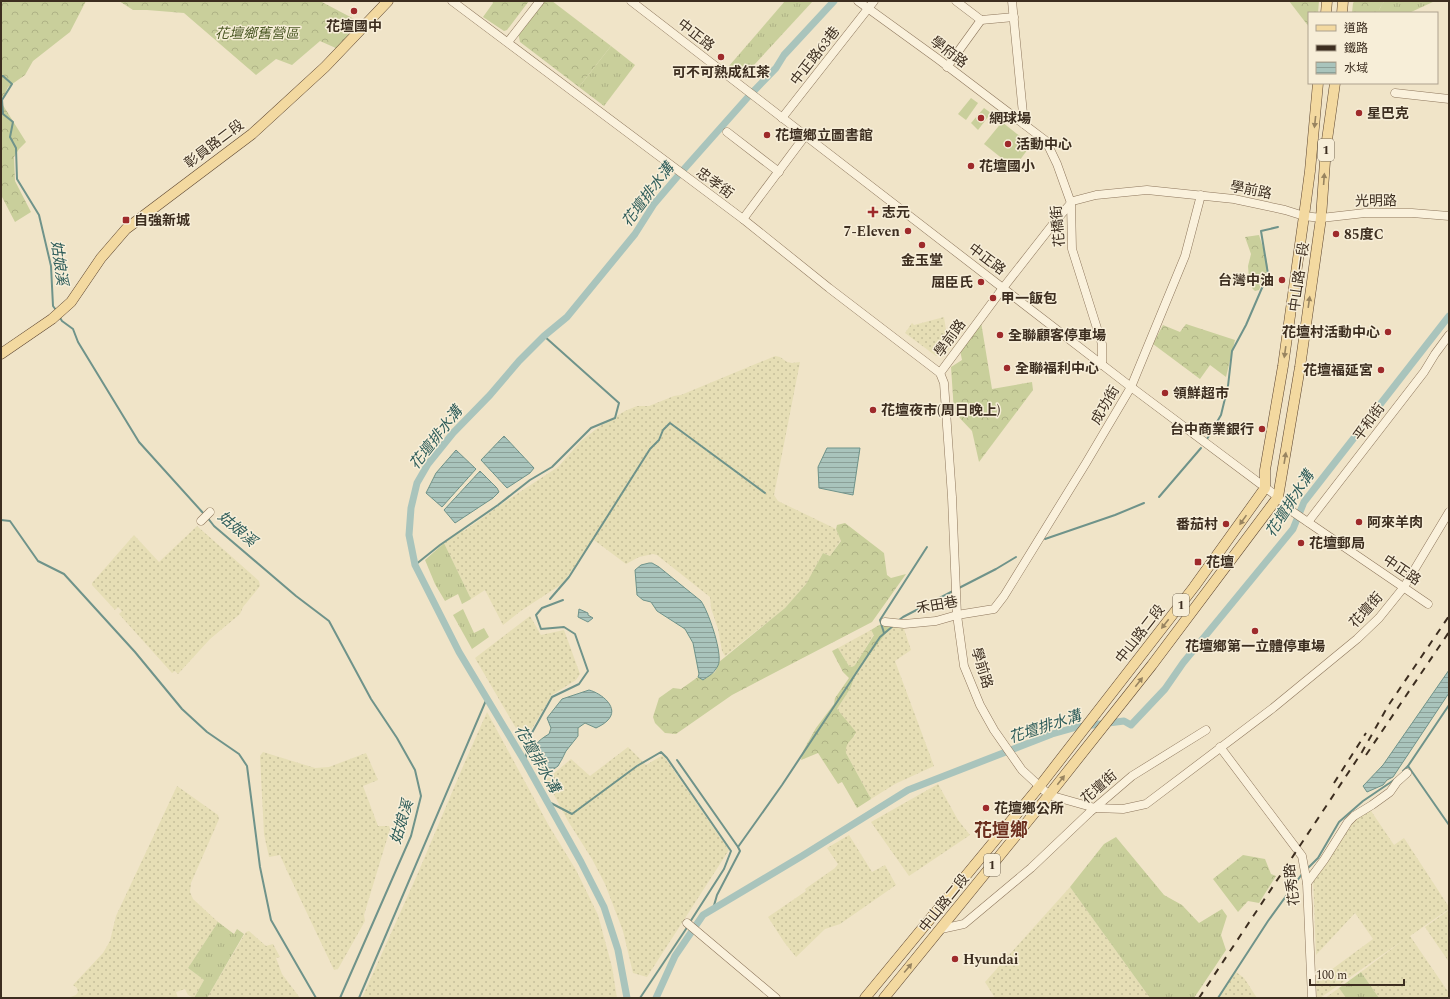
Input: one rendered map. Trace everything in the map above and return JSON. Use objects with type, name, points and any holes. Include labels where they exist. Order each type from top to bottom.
[{"type":"main road","name":"彰員路二段","points":[[1,354],[52,319],[71,302],[101,258],[126,229],[252,134],[325,67],[388,1]]},
{"type":"main road","points":[[1326,12],[1327,1]]},
{"type":"main road","points":[[1342,12],[1343,1]]},
{"type":"main road","name":"中山路一段","points":[[1265,488],[1265,470],[1283,366],[1310,172],[1318,84]]},
{"type":"main road","name":"中山路一段","points":[[1278,497],[1300,367],[1321,218],[1326,147],[1334,84]]},
{"type":"main road","name":"中山路二段","points":[[865,998],[1039,787],[1194,587],[1265,488]]},
{"type":"main road","name":"中山路二段","points":[[884,998],[1049,795],[1152,665],[1278,497]]},
{"type":"street","name":"忠孝街","points":[[452,1],[742,220],[940,373]]},
{"type":"street","points":[[508,42],[540,1]]},
{"type":"street","name":"中正路","points":[[631,1],[1130,387],[1278,497],[1293,512],[1428,604]]},
{"type":"street","name":"學府路","points":[[858,1],[1024,124]]},
{"type":"street","name":"中正路63巷","points":[[782,118],[874,1]]},
{"type":"street","points":[[956,1],[981,20],[1014,17]]},
{"type":"street","points":[[1012,1],[1024,124]]},
{"type":"street","points":[[947,67],[981,20]]},
{"type":"street","points":[[1395,93],[1449,99]]},
{"type":"street","name":"花橋街","points":[[1024,124],[1046,141],[1057,164],[1071,203],[1072,249],[1102,344],[1102,365]]},
{"type":"street","points":[[727,132],[779,172]]},
{"type":"street","points":[[742,220],[806,136]]},
{"type":"street","name":"學前路","points":[[1039,787],[1022,770],[994,730],[980,705],[964,666],[957,615],[952,497],[944,383],[940,373],[1003,288],[1073,201],[1096,196],[1147,190],[1201,195],[1249,202],[1304,216]]},
{"type":"street","name":"成功街","points":[[994,609],[1004,596],[1086,463],[1130,387],[1185,256],[1201,195]]},
{"type":"street","name":"光明路","points":[[1304,216],[1321,218],[1365,212],[1412,213],[1449,216]]},
{"type":"street","name":"平和街","points":[[1305,520],[1381,429],[1397,405],[1424,372],[1449,335]]},
{"type":"street","points":[[201,521],[210,512]]},
{"type":"street","name":"花壇街","points":[[1049,795],[1095,808],[1123,809],[1146,804],[1273,708],[1357,639],[1378,618],[1404,587],[1449,512]]},
{"type":"street","name":"禾田巷","points":[[885,622],[904,624],[936,621],[957,615],[994,609]]},
{"type":"street","name":"花壇街","points":[[941,929],[964,924],[1031,868],[1095,808],[1132,776],[1206,730]]},
{"type":"street","name":"花秀路","points":[[1220,747],[1302,856],[1307,883],[1312,998]]},
{"type":"street","points":[[1307,883],[1324,860],[1348,822],[1354,816],[1390,792],[1397,782],[1407,773]]},
{"type":"street","points":[[1039,787],[1049,795]]},
{"type":"street","points":[[687,923],[776,998]]},
{"type":"shaded area","points":[[944,317],[949,349],[941,356],[936,356],[905,333],[912,323],[914,325]]},
{"type":"shaded area","points":[[775,356],[780,357],[787,362],[800,362],[774,495],[778,501],[836,529],[841,540],[830,556],[823,553],[806,584],[785,608],[725,656],[722,651],[718,629],[711,608],[710,597],[657,555],[653,554],[639,557],[626,564],[594,540],[562,584],[522,610],[503,625],[485,590],[471,599],[444,543],[462,529],[464,531],[558,467],[581,441],[600,426],[625,411],[637,406],[649,406],[674,396],[681,395]]},
{"type":"shaded area","points":[[197,526],[259,581],[260,586],[243,607],[240,614],[210,639],[178,674],[175,671],[172,673],[119,614],[122,611],[118,607],[115,610],[92,585],[92,583],[134,535],[159,562]]},
{"type":"shaded area","points":[[530,616],[541,635],[564,630],[580,674],[576,680],[552,695],[524,742],[475,658]]},
{"type":"shaded area","points":[[892,625],[903,626],[911,650],[895,661],[934,766],[895,784],[871,799],[846,753],[846,744],[856,735],[837,709],[850,689],[856,673]]},
{"type":"shaded area","points":[[871,630],[874,634],[855,665],[852,667],[849,666],[838,648]]},
{"type":"shaded area","points":[[487,712],[549,826],[576,870],[598,915],[612,967],[617,998],[362,998],[418,873]]},
{"type":"shaded area","points":[[628,747],[646,765],[663,755],[729,850],[647,977],[633,973],[623,931],[605,884],[546,780],[571,759],[590,776]]},
{"type":"shaded area","points":[[263,752],[315,768],[329,767],[366,753],[378,780],[363,786],[378,826],[389,826],[390,829],[364,915],[365,921],[338,969],[334,970],[280,855],[269,857],[264,834],[260,756]]},
{"type":"shaded area","points":[[938,784],[958,820],[970,835],[909,876],[871,822]]},
{"type":"shaded area","points":[[177,786],[218,815],[219,819],[191,883],[190,892],[193,899],[218,922],[188,968],[204,980],[194,998],[188,995],[185,989],[176,992],[178,998],[68,998],[76,995],[78,992],[77,988],[73,985],[103,953],[110,941],[116,916]]},
{"type":"shaded area","points":[[1369,808],[1394,845],[1404,838],[1449,907],[1449,909],[1410,936],[1449,993],[1449,996],[1446,998],[1379,998],[1361,972],[1405,939],[1320,998],[1317,998],[1316,981],[1373,939],[1355,913],[1316,955],[1313,875],[1351,821]]},
{"type":"shaded area","points":[[849,835],[872,872],[885,865],[896,885],[840,924],[825,929],[796,957],[784,942],[768,917],[806,891],[805,889],[835,868],[838,864],[827,848]]},
{"type":"shaded area","points":[[1070,887],[1150,998],[995,998],[985,982]]},
{"type":"shaded area","points":[[1449,910],[1449,962],[1425,927]]},
{"type":"shaded area","points":[[249,931],[266,946],[273,944],[280,957],[276,958],[282,974],[300,998],[207,998],[246,932]]},
{"type":"shaded area","points":[[1236,972],[1244,978],[1257,998],[1218,998]]},
{"type":"shaded area","points":[[1339,988],[1346,998],[1325,998]]},
{"type":"green space","points":[[1,1],[86,1],[70,32],[33,61],[25,75],[8,87],[1,102]]},
{"type":"green space","name":"花壇鄉舊營區","points":[[119,1],[320,1],[358,21],[338,49],[320,41],[292,65],[276,59],[256,75],[184,13],[133,10]]},
{"type":"green space","points":[[492,1],[529,1],[507,30],[504,31],[483,17],[493,3]]},
{"type":"green space","points":[[543,1],[552,1],[611,46],[579,87],[520,42],[518,32]]},
{"type":"green space","points":[[785,1],[813,1],[742,78],[729,66]]},
{"type":"green space","points":[[1289,1],[1319,1],[1318,12],[1308,12],[1308,26]]},
{"type":"green space","points":[[1355,1],[1384,1],[1379,12],[1352,12],[1353,3]]},
{"type":"green space","points":[[1384,1],[1435,1],[1411,12],[1379,12]]},
{"type":"green space","points":[[611,46],[635,65],[604,106],[579,87]]},
{"type":"green space","name":"網球場","points":[[971,98],[978,103],[966,120],[958,114]]},
{"type":"green space","points":[[1,102],[26,142],[14,157],[15,181],[31,212],[15,222],[2,197]]},
{"type":"green space","name":"網球場","points":[[984,108],[991,113],[978,130],[971,123]]},
{"type":"green space","name":"活動中心","points":[[1002,122],[1031,145],[1014,168],[984,144]]},
{"type":"green space","points":[[1259,235],[1268,268],[1259,290],[1255,291],[1252,288],[1249,279],[1248,266],[1251,254],[1245,237]]},
{"type":"green space","points":[[981,322],[992,389],[1032,382],[1033,390],[979,462],[972,431],[954,412],[951,367],[962,360],[960,350]]},
{"type":"green space","points":[[1186,324],[1235,340],[1226,377],[1210,365],[1200,379],[1153,344],[1163,325],[1180,332]]},
{"type":"green space","points":[[845,523],[884,553],[887,575],[891,578],[906,574],[872,622],[732,695],[676,734],[665,733],[655,723],[653,717],[659,698],[673,688],[681,689],[698,677],[703,680],[715,672],[719,662],[785,608],[806,584],[823,553],[830,556],[841,541],[836,529],[837,525]]},
{"type":"green space","points":[[444,543],[471,599],[462,604],[458,594],[445,601],[435,584],[425,560]]},
{"type":"green space","points":[[463,609],[474,633],[484,628],[489,637],[472,649],[453,615]]},
{"type":"green space","points":[[879,625],[892,625],[856,673],[850,689],[837,709],[856,732],[848,743],[846,753],[871,799],[857,808],[842,782],[838,784],[818,753],[801,760],[803,751],[816,728],[834,704],[835,698],[849,678],[843,672],[832,651],[838,648],[849,666],[852,667],[855,665],[874,635],[871,630]]},
{"type":"green space","points":[[1116,837],[1164,895],[1182,905],[1199,923],[1222,909],[1227,916],[1221,935],[1226,950],[1194,998],[1150,998],[1070,887],[1104,844]]},
{"type":"green space","points":[[1243,855],[1265,859],[1271,874],[1276,876],[1259,903],[1248,901],[1238,912],[1213,879]]},
{"type":"green space","points":[[218,922],[234,934],[237,929],[244,934],[207,998],[194,998],[204,980],[188,968]]},
{"type":"green space","points":[[1361,972],[1379,998],[1346,998],[1339,988]]},
{"type":"water","points":[[504,436],[534,468],[530,473],[507,488],[481,460]]},
{"type":"water","points":[[827,448],[860,448],[853,495],[819,488],[818,467]]},
{"type":"water","points":[[456,450],[476,469],[442,507],[426,493],[436,473]]},
{"type":"water","points":[[480,471],[497,488],[499,492],[493,498],[455,523],[444,510]]},
{"type":"water","points":[[649,563],[659,567],[701,601],[704,606],[716,639],[719,662],[714,671],[703,680],[698,677],[699,674],[693,643],[685,629],[657,611],[651,602],[643,600],[637,595],[635,570],[641,565]]},
{"type":"water","points":[[579,609],[588,613],[588,615],[593,618],[588,622],[578,617]]},
{"type":"water","points":[[1449,670],[1449,693],[1393,777],[1387,780],[1383,785],[1367,792],[1363,786],[1383,765]]},
{"type":"water","points":[[589,690],[599,694],[608,702],[611,706],[611,716],[606,722],[596,728],[585,723],[578,728],[578,736],[566,751],[558,766],[547,774],[538,762],[534,748],[541,739],[549,734],[551,728],[547,718],[562,699]]},
{"type":"waterway","name":"花壇排水溝","points":[[627,998],[618,950],[604,907],[581,862],[525,762],[459,652],[415,565],[409,535],[411,508],[417,483],[428,464],[453,433],[490,395],[519,361],[544,336],[567,317],[635,234],[654,204],[748,97],[776,68],[784,55],[834,1]]},
{"type":"waterway","name":"姑娘溪","points":[[1,76],[12,84],[2,100],[3,114],[13,122],[10,137],[16,148],[17,179],[39,215],[51,266],[53,306],[56,310]]},
{"type":"waterway","points":[[1207,439],[1221,415],[1228,386],[1232,351],[1246,325],[1268,274],[1261,231],[1278,227]]},
{"type":"waterway","name":"姑娘溪","points":[[59,316],[62,321],[73,329],[78,342],[139,442],[204,514]]},
{"type":"waterway","name":"花壇排水溝","points":[[656,998],[675,956],[703,915],[908,790],[1052,734],[1077,727],[1124,721],[1131,725],[1165,689],[1183,663],[1293,529],[1304,502],[1449,316]]},
{"type":"waterway","points":[[415,565],[440,545],[498,505],[530,480],[552,467],[591,428],[615,418],[619,403],[544,336]]},
{"type":"waterway","points":[[550,599],[569,577],[650,449],[659,440],[663,430],[670,423],[765,493]]},
{"type":"waterway","points":[[1159,497],[1201,448]]},
{"type":"waterway","points":[[1045,539],[1115,515],[1144,503]]},
{"type":"waterway","name":"姑娘溪","points":[[207,517],[214,526],[296,596],[329,621],[371,699],[397,738],[415,770],[421,796],[411,836],[340,998]]},
{"type":"waterway","points":[[1,520],[10,521],[38,561],[64,574],[135,652],[182,709],[207,732],[239,754],[247,766],[260,867],[271,920],[316,998]]},
{"type":"waterway","points":[[884,633],[880,620],[927,547]]},
{"type":"waterway","points":[[957,589],[1016,557]]},
{"type":"waterway","points":[[899,620],[953,591]]},
{"type":"waterway","points":[[525,762],[529,738],[552,697],[579,684],[588,671],[575,634],[564,627],[541,629],[536,615],[542,608],[563,600]]},
{"type":"waterway","points":[[713,909],[717,895],[740,851],[738,847],[782,785],[880,637],[893,626]]},
{"type":"waterway","points":[[359,998],[487,698]]},
{"type":"waterway","points":[[1403,771],[1408,766],[1449,705]]},
{"type":"waterway","points":[[547,801],[572,814],[637,766],[661,752],[667,758],[731,851],[724,869],[690,922]]},
{"type":"waterway","points":[[677,760],[738,847]]},
{"type":"waterway","points":[[1408,766],[1449,825]]},
{"type":"waterway","points":[[1307,869],[1318,858],[1339,822],[1363,801],[1394,780]]},
{"type":"waterway","points":[[1218,998],[1268,921],[1302,874]]},
{"type":"waterway","points":[[640,998],[688,926]]},
{"type":"waterway","points":[[78,998],[86,998]]},
{"type":"railway","points":[[1199,998],[1362,752],[1388,706],[1449,616]]},
{"type":"railway","points":[[1366,755],[1449,632]]},
{"type":"railway","points":[[1334,783],[1366,733]]},
{"type":"place","name":"花壇國中","points":[[354,11]]},
{"type":"place","name":"可不可熟成紅茶","points":[[721,57]]},
{"type":"place","name":"星巴克","points":[[1359,113]]},
{"type":"place","name":"網球場","points":[[981,118]]},
{"type":"place","name":"花壇鄉立圖書館","points":[[767,135]]},
{"type":"place","name":"活動中心","points":[[1008,144]]},
{"type":"place","name":"花壇國小","points":[[971,166]]},
{"type":"place","name":"志元","points":[[873,212]]},
{"type":"place","name":"自強新城","points":[[126,220]]},
{"type":"place","name":"7-Eleven","points":[[908,231]]},
{"type":"place","name":"85度C","points":[[1336,234]]},
{"type":"place","name":"金玉堂","points":[[922,245]]},
{"type":"place","name":"台灣中油","points":[[1282,280]]},
{"type":"place","name":"屈臣氏","points":[[981,282]]},
{"type":"place","name":"甲一飯包","points":[[993,298]]},
{"type":"place","name":"花壇村活動中心","points":[[1388,332]]},
{"type":"place","name":"全聯顧客停車場","points":[[1000,335]]},
{"type":"place","name":"全聯福利中心","points":[[1007,368]]},
{"type":"place","name":"花壇福延宮","points":[[1381,370]]},
{"type":"place","name":"領鮮超市","points":[[1165,393]]},
{"type":"place","name":"花壇夜市(周日晚上)","points":[[873,410]]},
{"type":"place","name":"台中商業銀行","points":[[1262,429]]},
{"type":"place","name":"阿來羊肉","points":[[1359,522]]},
{"type":"place","name":"番茄村","points":[[1226,524]]},
{"type":"place","name":"花壇郵局","points":[[1301,543]]},
{"type":"place","name":"花壇","points":[[1198,562]]},
{"type":"place","name":"花壇鄉第一立體停車場","points":[[1255,631]]},
{"type":"place","name":"花壇鄉公所","points":[[986,808]]},
{"type":"place","name":"Hyundai","points":[[955,959]]},
{"type":"district","name":"花壇鄉","points":[[1001,830]]}]
